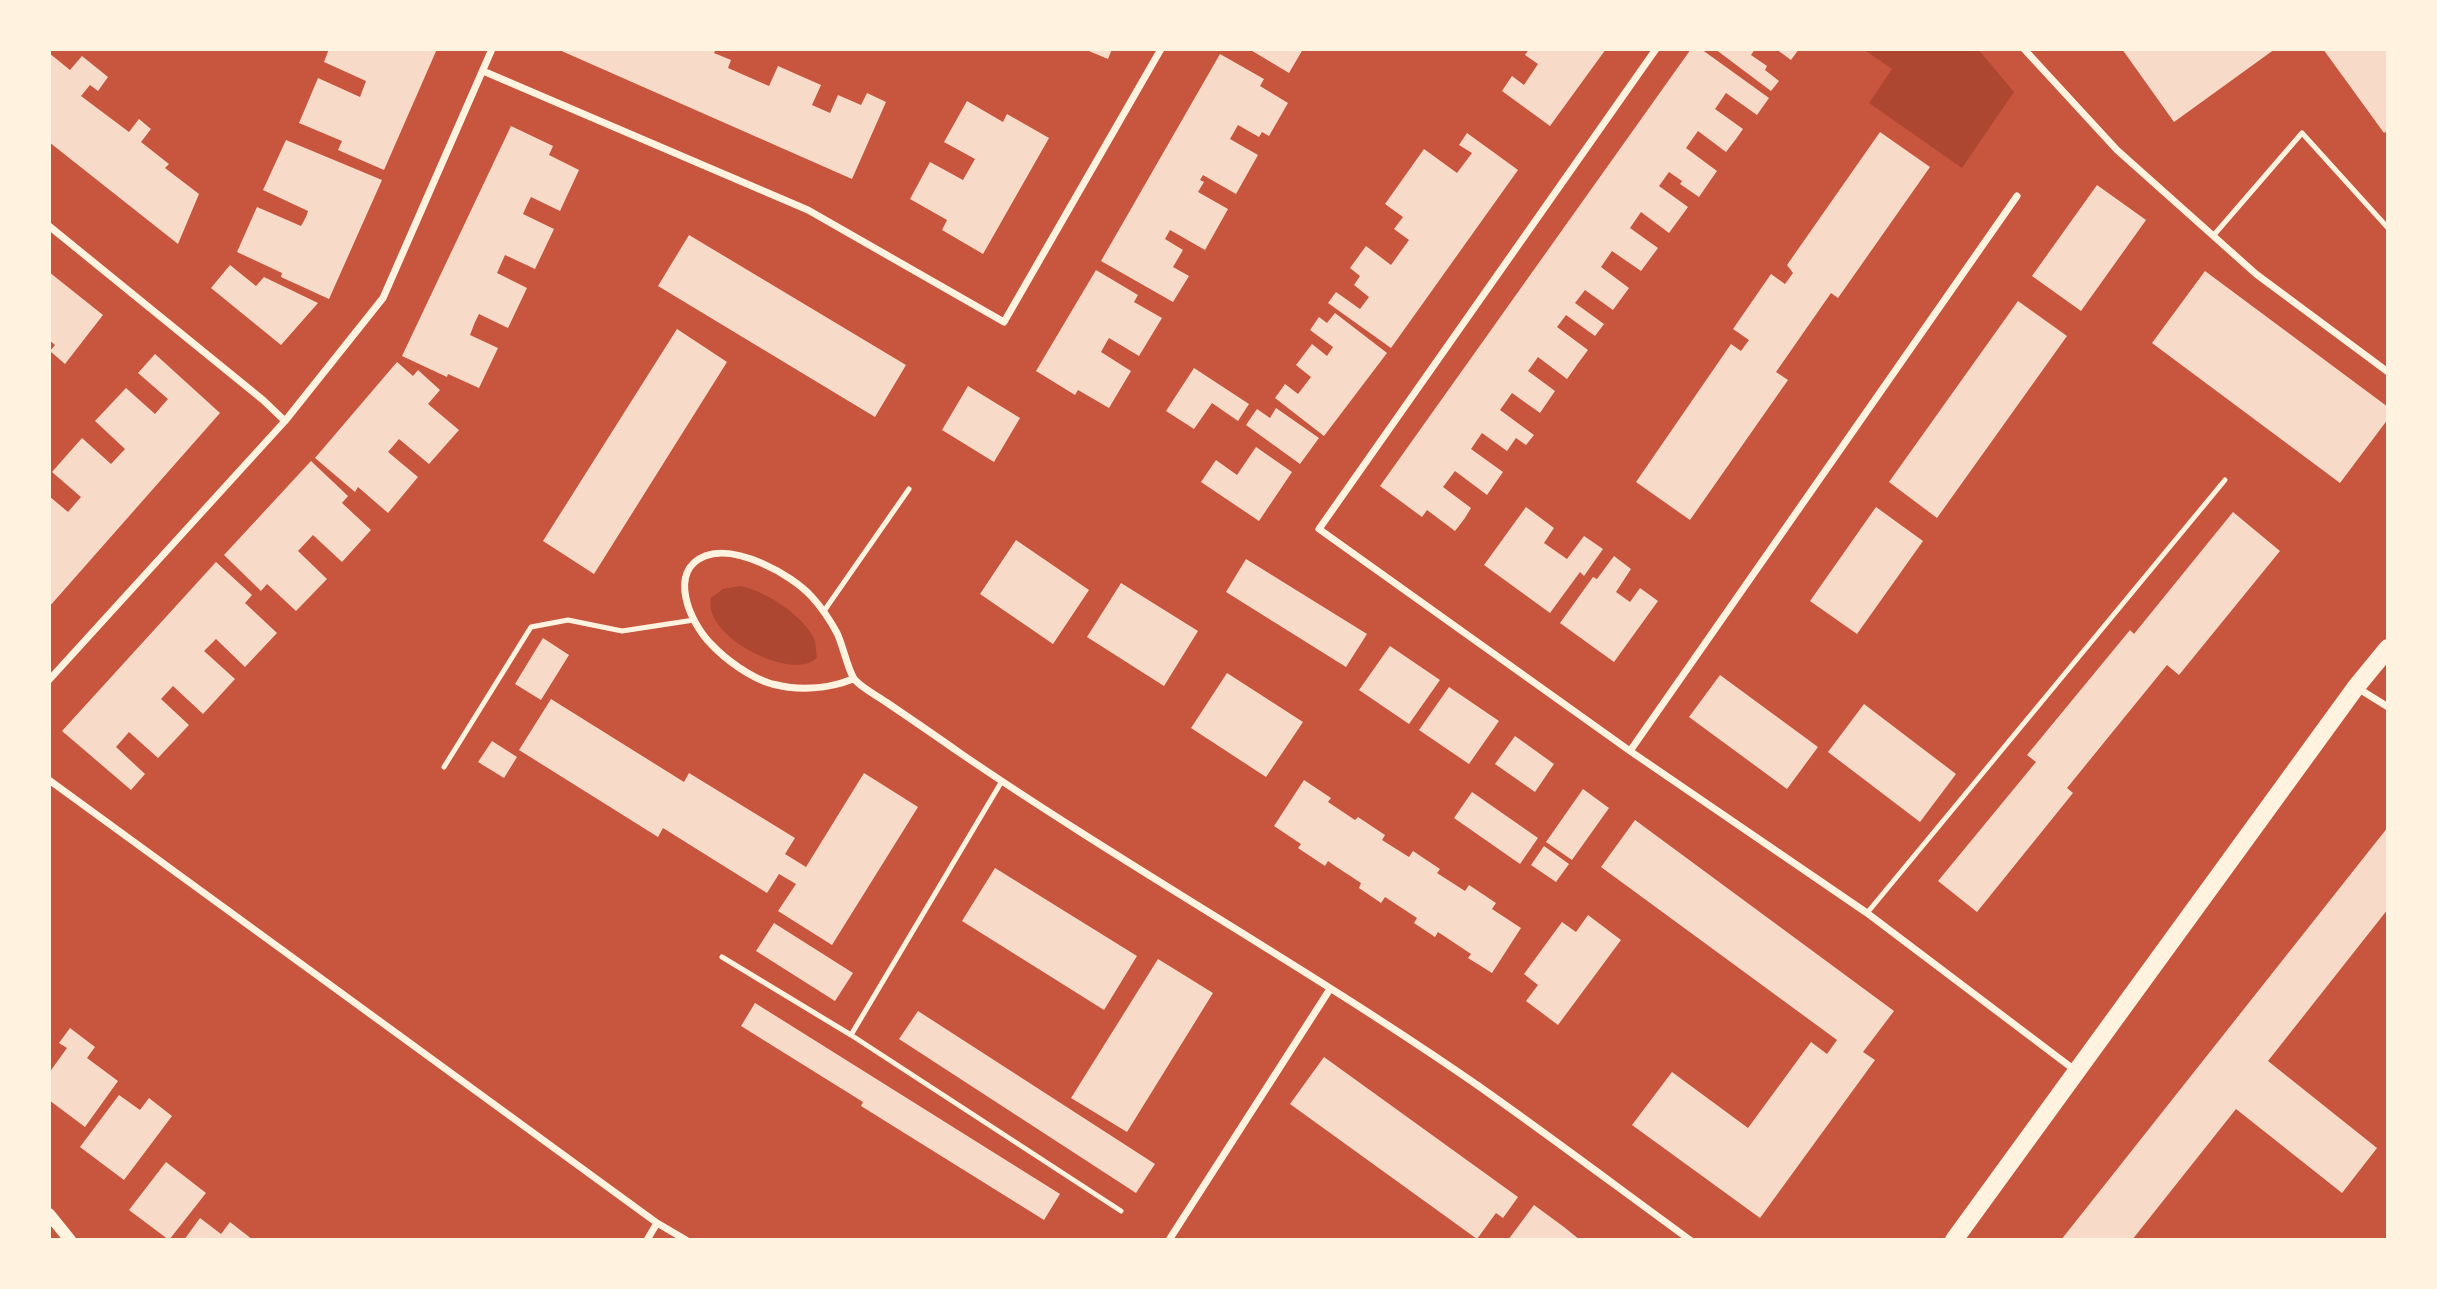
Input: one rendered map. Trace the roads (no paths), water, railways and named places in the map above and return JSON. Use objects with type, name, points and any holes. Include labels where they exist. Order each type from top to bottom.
[{"type":"main road","points":[[1954,1240],[2356,687],[2388,648]]},
{"type":"street","points":[[49,680],[285,421],[383,298],[492,49]]},
{"type":"street","points":[[483,71],[808,210],[1004,322],[1161,49]]},
{"type":"street","points":[[1656,49],[1319,529],[1630,751],[1867,913],[2077,1071]]},
{"type":"street","points":[[2024,49],[2116,150],[2256,274],[2388,372]]},
{"type":"street","points":[[1630,751],[2017,196]]},
{"type":"street","points":[[49,226],[263,400],[285,421]]},
{"type":"street","points":[[853,679],[837,685],[809,688],[771,684],[726,657],[708,641],[688,607],[684,586],[687,570],[699,558],[712,554],[738,555],[785,576],[810,594],[824,611],[839,638],[853,679],[1003,781],[1479,1086],[1690,1240]]},
{"type":"street","points":[[2356,687],[2388,707]]},
{"type":"street","points":[[49,780],[657,1223],[686,1240]]},
{"type":"street","points":[[1169,1240],[1330,989]]},
{"type":"street","points":[[49,1214],[70,1240]]},
{"type":"street","points":[[647,1240],[657,1223]]},
{"type":"lane","points":[[2213,236],[2302,133],[2388,228]]},
{"type":"lane","points":[[1867,913],[2225,480]]},
{"type":"lane","points":[[824,611],[909,489]]},
{"type":"lane","points":[[444,767],[531,628],[568,620],[622,631],[694,620]]},
{"type":"lane","points":[[851,1035],[1003,781]]},
{"type":"lane","points":[[722,957],[851,1035],[1121,1211]]}]
